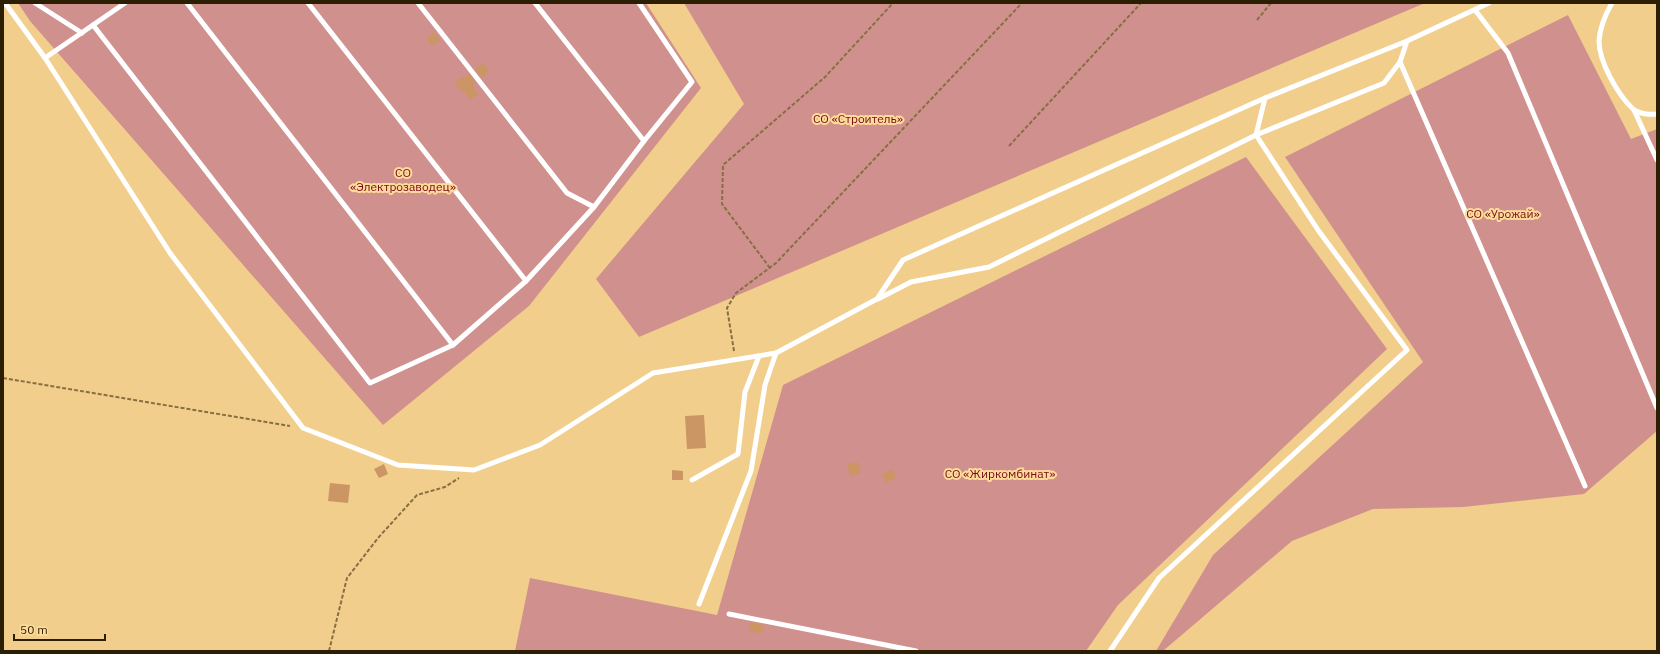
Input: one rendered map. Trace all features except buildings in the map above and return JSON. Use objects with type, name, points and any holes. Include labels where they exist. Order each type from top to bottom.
[{"type":"lane","points":[[5,3],[45,58],[170,253],[303,428],[398,465],[474,470],[540,445],[653,373],[776,353],[911,282],[989,267],[1256,135],[1384,83],[1400,62],[1407,41]]},
{"type":"lane","points":[[35,3],[82,33]]},
{"type":"lane","points":[[45,58],[125,3]]},
{"type":"lane","points":[[188,3],[453,345]]},
{"type":"lane","points":[[308,3],[526,281]]},
{"type":"lane","points":[[418,3],[567,193],[594,207]]},
{"type":"lane","points":[[535,3],[644,141]]},
{"type":"lane","points":[[93,25],[370,383],[453,345],[526,281],[594,207],[644,141],[692,82],[638,3]]},
{"type":"lane","points":[[877,299],[903,260],[1265,98],[1407,41],[1489,3]]},
{"type":"lane","points":[[1612,3],[1602,21],[1599,42],[1602,58],[1612,82],[1634,110],[1657,160]]},
{"type":"lane","points":[[1475,10],[1508,53],[1657,408]]},
{"type":"lane","points":[[1400,62],[1585,486]]},
{"type":"lane","points":[[1110,651],[1159,578],[1407,350],[1318,230],[1256,135],[1265,98]]},
{"type":"lane","points":[[1634,110],[1648,115],[1657,114]]},
{"type":"lane","points":[[699,604],[751,471],[765,385],[776,353]]},
{"type":"lane","points":[[692,480],[738,454],[745,392],[759,356]]},
{"type":"lane","points":[[729,614],[916,651]]},
{"type":"path","points":[[770,268],[722,204],[723,165],[825,77],[893,3]]},
{"type":"path","points":[[736,359],[727,308],[736,294],[776,263],[1022,3]]},
{"type":"path","points":[[1009,146],[1141,3]]},
{"type":"path","points":[[1257,20],[1271,3]]},
{"type":"path","points":[[3,378],[303,428]]},
{"type":"path","points":[[329,651],[348,578],[378,538],[416,495],[445,487],[474,470]]},
{"type":"green space","name":"СО «Электрозаводец»","points":[[18,3],[646,3],[701,88],[529,306],[383,425],[30,21]]},
{"type":"green space","name":"СО «Строитель»","points":[[684,3],[1425,3],[639,337],[596,279],[744,104]]},
{"type":"green space","name":"СО «Урожай»","points":[[1568,15],[1631,139],[1657,129],[1657,431],[1584,494],[1463,507],[1373,509],[1292,541],[1163,651],[1156,651],[1213,555],[1423,362],[1285,157]]},
{"type":"green space","name":"СО «Жиркомбинат»","points":[[1246,157],[1387,349],[1118,605],[1086,651],[515,651],[530,578],[717,615],[783,385]]}]
